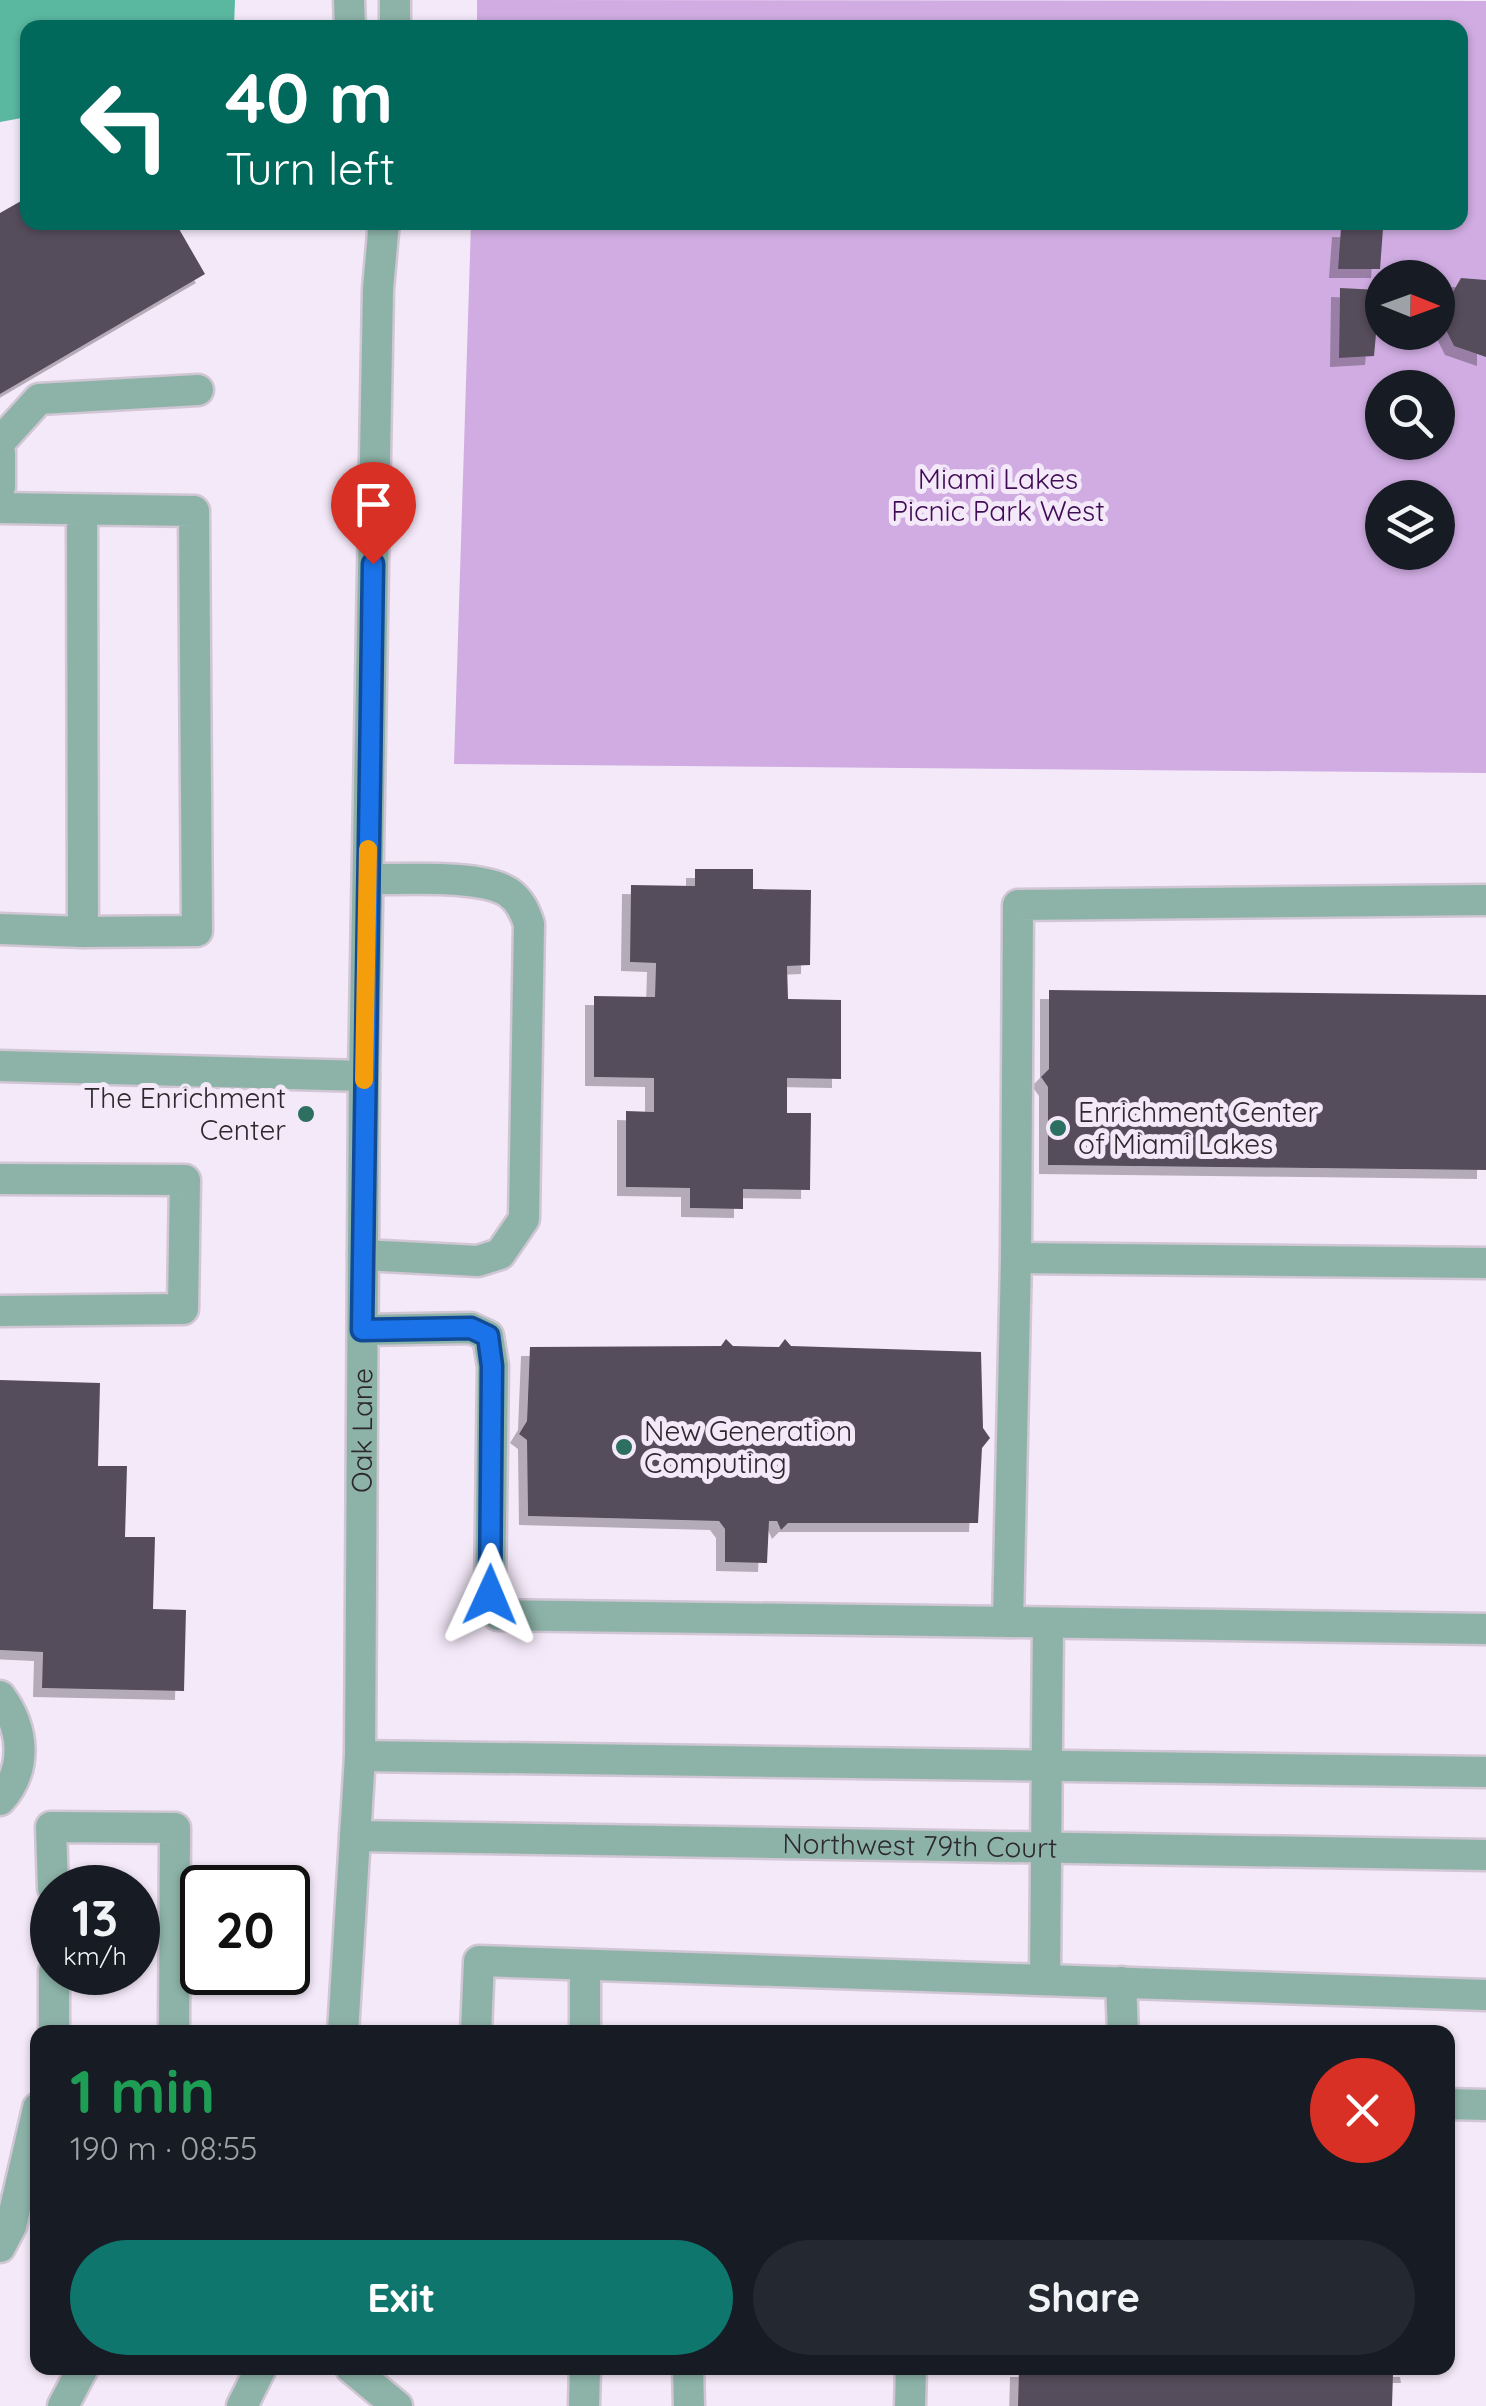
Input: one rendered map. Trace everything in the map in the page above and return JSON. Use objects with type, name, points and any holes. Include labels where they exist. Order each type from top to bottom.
[{"type":"street","name":"Oak Lane","points":[[369,230],[378,290]]},
{"type":"street","name":"Oak Lane","points":[[343,2025],[360,1756],[364,1076],[378,290],[383,230]]},
{"type":"street","points":[[0,442],[39,398],[198,390]]},
{"type":"street","points":[[0,453],[0,487]]},
{"type":"street","points":[[0,508],[194,511],[197,932],[0,929]]},
{"type":"street","points":[[82,511],[82,932]]},
{"type":"street","points":[[363,1255],[478,1261],[500,1254],[524,1219],[529,924],[522,905],[510,893],[490,884],[368,879]]},
{"type":"street","points":[[1008,1622],[1018,905],[1486,900]]},
{"type":"street","points":[[0,1066],[364,1076]]},
{"type":"street","points":[[0,1179],[185,1180],[183,1310],[0,1311]]},
{"type":"street","points":[[1016,1258],[1486,1264]]},
{"type":"street","points":[[362,1330],[471,1328],[488,1336],[492,1366],[490,1595],[498,1615],[1486,1630]]},
{"type":"street","points":[[1045,1980],[1048,1623]]},
{"type":"street","points":[[0,1696],[19,1732],[20,1754],[15,1776],[0,1800]]},
{"type":"street","points":[[360,1756],[1486,1772]]},
{"type":"street","points":[[52,1865],[51,1827],[175,1828],[174,2025]]},
{"type":"street","name":"Northwest 79th Court","points":[[355,1836],[1486,1855]]},
{"type":"street","points":[[476,2025],[479,1961],[1486,1995]]},
{"type":"street","points":[[585,1964],[585,2025]]},
{"type":"street","points":[[1121,1982],[1122,2025]]},
{"type":"street","points":[[54,1995],[54,2025]]},
{"type":"street","points":[[1455,2104],[1486,2105]]},
{"type":"street","points":[[0,2247],[11,2226],[30,2143]]},
{"type":"street","points":[[63,2406],[79,2375]]},
{"type":"street","points":[[242,2406],[258,2375]]},
{"type":"street","points":[[359,2375],[397,2406]]},
{"type":"street","points":[[584,2375],[584,2406]]},
{"type":"street","points":[[688,2375],[689,2406]]},
{"type":"street","points":[[910,2406],[911,2375]]},
{"type":"green space","name":"Miami Lakes Picnic Park West","points":[[477,0],[1486,1],[1486,773],[454,764],[471,230],[1468,230],[1468,20],[477,20]]},
{"type":"shaded area","points":[[0,0],[235,0],[234,20],[20,20],[20,118],[0,122]]},
{"type":"building","points":[[20,202],[20,230],[180,230],[205,274],[0,394],[0,213]]},
{"type":"building","points":[[1341,230],[1383,230],[1381,260],[1365,260],[1365,269],[1338,269]]},
{"type":"building","points":[[1461,278],[1486,280],[1486,357],[1455,346],[1455,288]]},
{"type":"building","points":[[1340,288],[1365,289],[1365,350],[1375,350],[1374,356],[1339,358]]},
{"type":"building","points":[[695,869],[753,869],[753,889],[811,890],[810,965],[787,966],[788,999],[841,1000],[841,1079],[787,1078],[787,1113],[811,1113],[810,1190],[743,1189],[743,1209],[690,1208],[690,1188],[626,1187],[626,1111],[654,1112],[654,1078],[594,1077],[594,996],[655,997],[656,963],[630,962],[631,885],[695,886]]},
{"type":"building","points":[[1049,990],[1486,995],[1486,1170],[1048,1165],[1048,1087],[1041,1077],[1049,1069]]},
{"type":"building","points":[[726,1339],[733,1346],[779,1347],[785,1339],[791,1346],[981,1352],[983,1428],[990,1438],[982,1448],[978,1523],[788,1523],[781,1530],[777,1521],[769,1521],[767,1563],[725,1562],[725,1529],[719,1521],[528,1516],[527,1440],[519,1434],[527,1421],[530,1347],[721,1346]]},
{"type":"building","points":[[0,1380],[100,1383],[98,1466],[127,1466],[125,1537],[155,1537],[153,1609],[186,1610],[184,1691],[42,1688],[43,1652],[0,1650]]},
{"type":"building","points":[[1019,2375],[1393,2375],[1392,2406],[1018,2406]]},
{"type":"slow traffic","points":[[364,1080],[368,849]]},
{"type":"place","name":"The Enrichment Center","points":[[306,1114]]},
{"type":"place","name":"Enrichment Center of Miami Lakes","points":[[1058,1128]]},
{"type":"place","name":"New Generation Computing","points":[[624,1447]]},
{"type":"route","points":[[373,564],[362,1330],[471,1328],[488,1336],[492,1366],[490,1595]]}]
